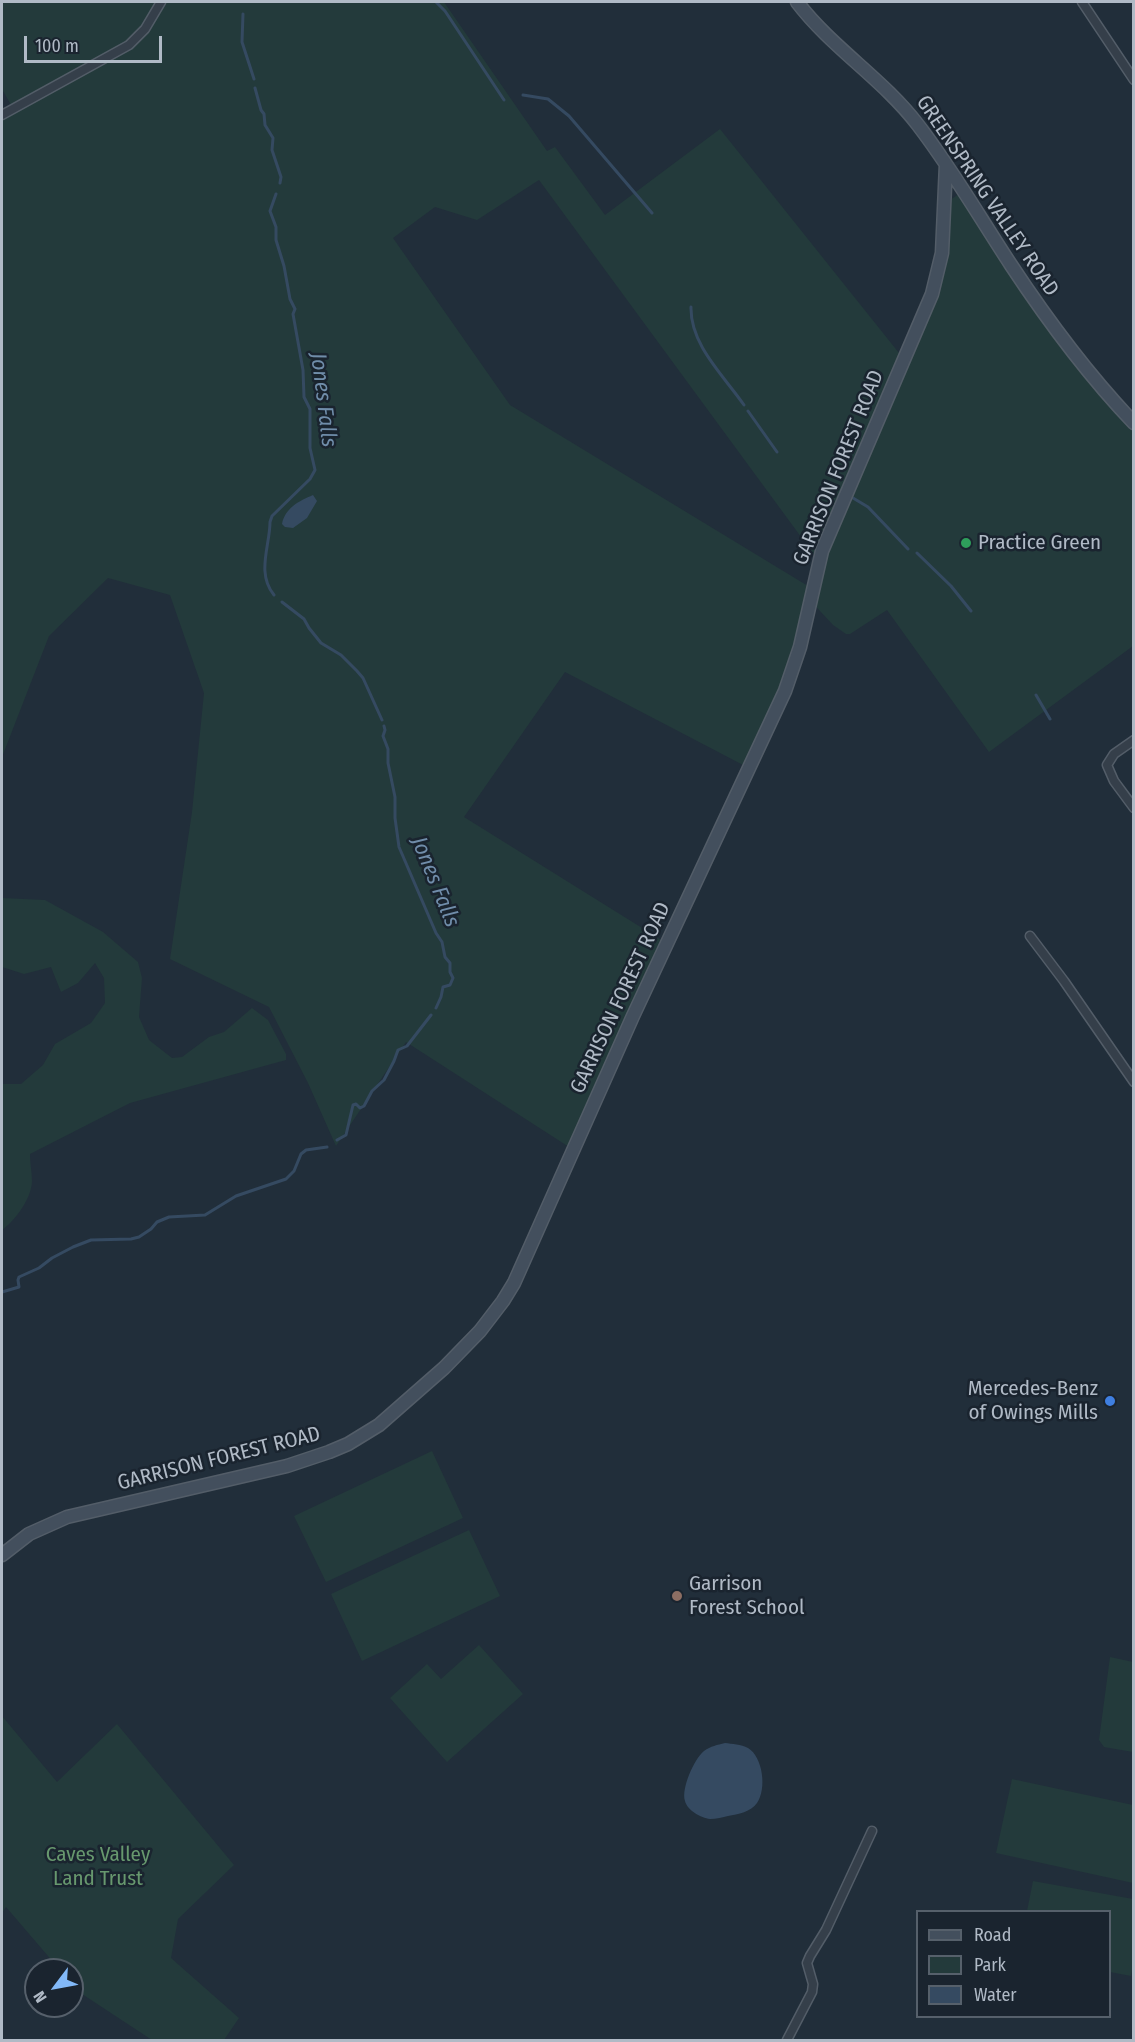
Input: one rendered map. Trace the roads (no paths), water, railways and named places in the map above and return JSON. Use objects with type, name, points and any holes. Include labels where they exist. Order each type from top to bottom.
[{"type":"main road","name":"GREENSPRING VALLEY ROAD","points":[[797,2],[827,36],[897,99],[918,124],[1056,331],[1094,379],[1134,423]]},
{"type":"main road","name":"GARRISON FOREST ROAD","points":[[2,1555],[30,1534],[67,1517],[286,1466],[348,1444],[379,1425],[444,1368],[480,1331],[503,1301],[517,1276],[629,1026],[793,671],[822,551],[932,294],[942,253],[946,164]]},
{"type":"street","points":[[2,115],[129,45],[145,29],[161,2]]},
{"type":"street","points":[[1082,2],[1133,80]]},
{"type":"street","points":[[1134,740],[1114,754],[1107,765],[1114,781],[1134,808]]},
{"type":"street","points":[[1030,936],[1134,1082]]},
{"type":"street","points":[[787,2040],[812,1992],[813,1984],[807,1964],[810,1956],[826,1930],[872,1831]]},
{"type":"water","points":[[313,495],[317,501],[307,518],[293,528],[285,527],[282,524],[289,509]]},
{"type":"water","points":[[725,1743],[742,1746],[753,1752],[762,1774],[762,1790],[757,1803],[748,1811],[710,1819],[695,1813],[688,1807],[684,1796],[685,1789],[689,1775],[700,1755],[712,1747]]},
{"type":"waterway","points":[[436,2],[445,11],[504,100]]},
{"type":"waterway","name":"Jones Falls","points":[[243,14],[242,42],[254,79]]},
{"type":"waterway","name":"Jones Falls","points":[[255,88],[264,114],[265,125],[273,138],[272,150],[281,177],[280,183]]},
{"type":"waterway","points":[[523,95],[548,99],[569,116],[652,213]]},
{"type":"waterway","name":"Jones Falls","points":[[274,595],[269,587],[265,569],[270,522],[272,516],[310,479],[315,470],[310,448],[310,409],[304,397],[303,370],[293,314],[295,309],[290,299],[276,240],[276,227],[270,211],[276,194]]},
{"type":"waterway","points":[[691,307],[692,321],[702,347],[744,405]]},
{"type":"waterway","points":[[748,411],[777,452]]},
{"type":"waterway","points":[[853,498],[868,507],[908,549]]},
{"type":"waterway","points":[[917,553],[951,586],[971,611]]},
{"type":"waterway","name":"Jones Falls","points":[[282,602],[304,619],[321,643],[341,655],[363,678],[382,720]]},
{"type":"waterway","points":[[1036,695],[1050,719]]},
{"type":"waterway","name":"Jones Falls","points":[[384,726],[383,736],[388,749],[388,763],[395,797],[399,847],[442,942],[453,978],[450,985],[443,987],[436,1008]]},
{"type":"waterway","name":"Jones Falls","points":[[337,1140],[346,1135],[353,1105],[356,1104],[360,1108],[364,1106],[372,1091],[384,1080],[398,1050],[407,1046],[431,1015]]},
{"type":"waterway","name":"Jones Falls","points":[[2,1292],[19,1287],[19,1277],[39,1268],[73,1247],[91,1240],[139,1237],[157,1222],[169,1217],[205,1215],[236,1196],[286,1179],[294,1171],[301,1154],[306,1150],[327,1147]]},
{"type":"place","name":"Practice Green","points":[[966,543]]},
{"type":"place","name":"Mercedes-Benz of Owings Mills","points":[[1110,1401]]},
{"type":"place","name":"Garrison Forest School","points":[[677,1596]]},
{"type":"park label","name":"Caves Valley Land Trust","points":[[98,1867]]}]
